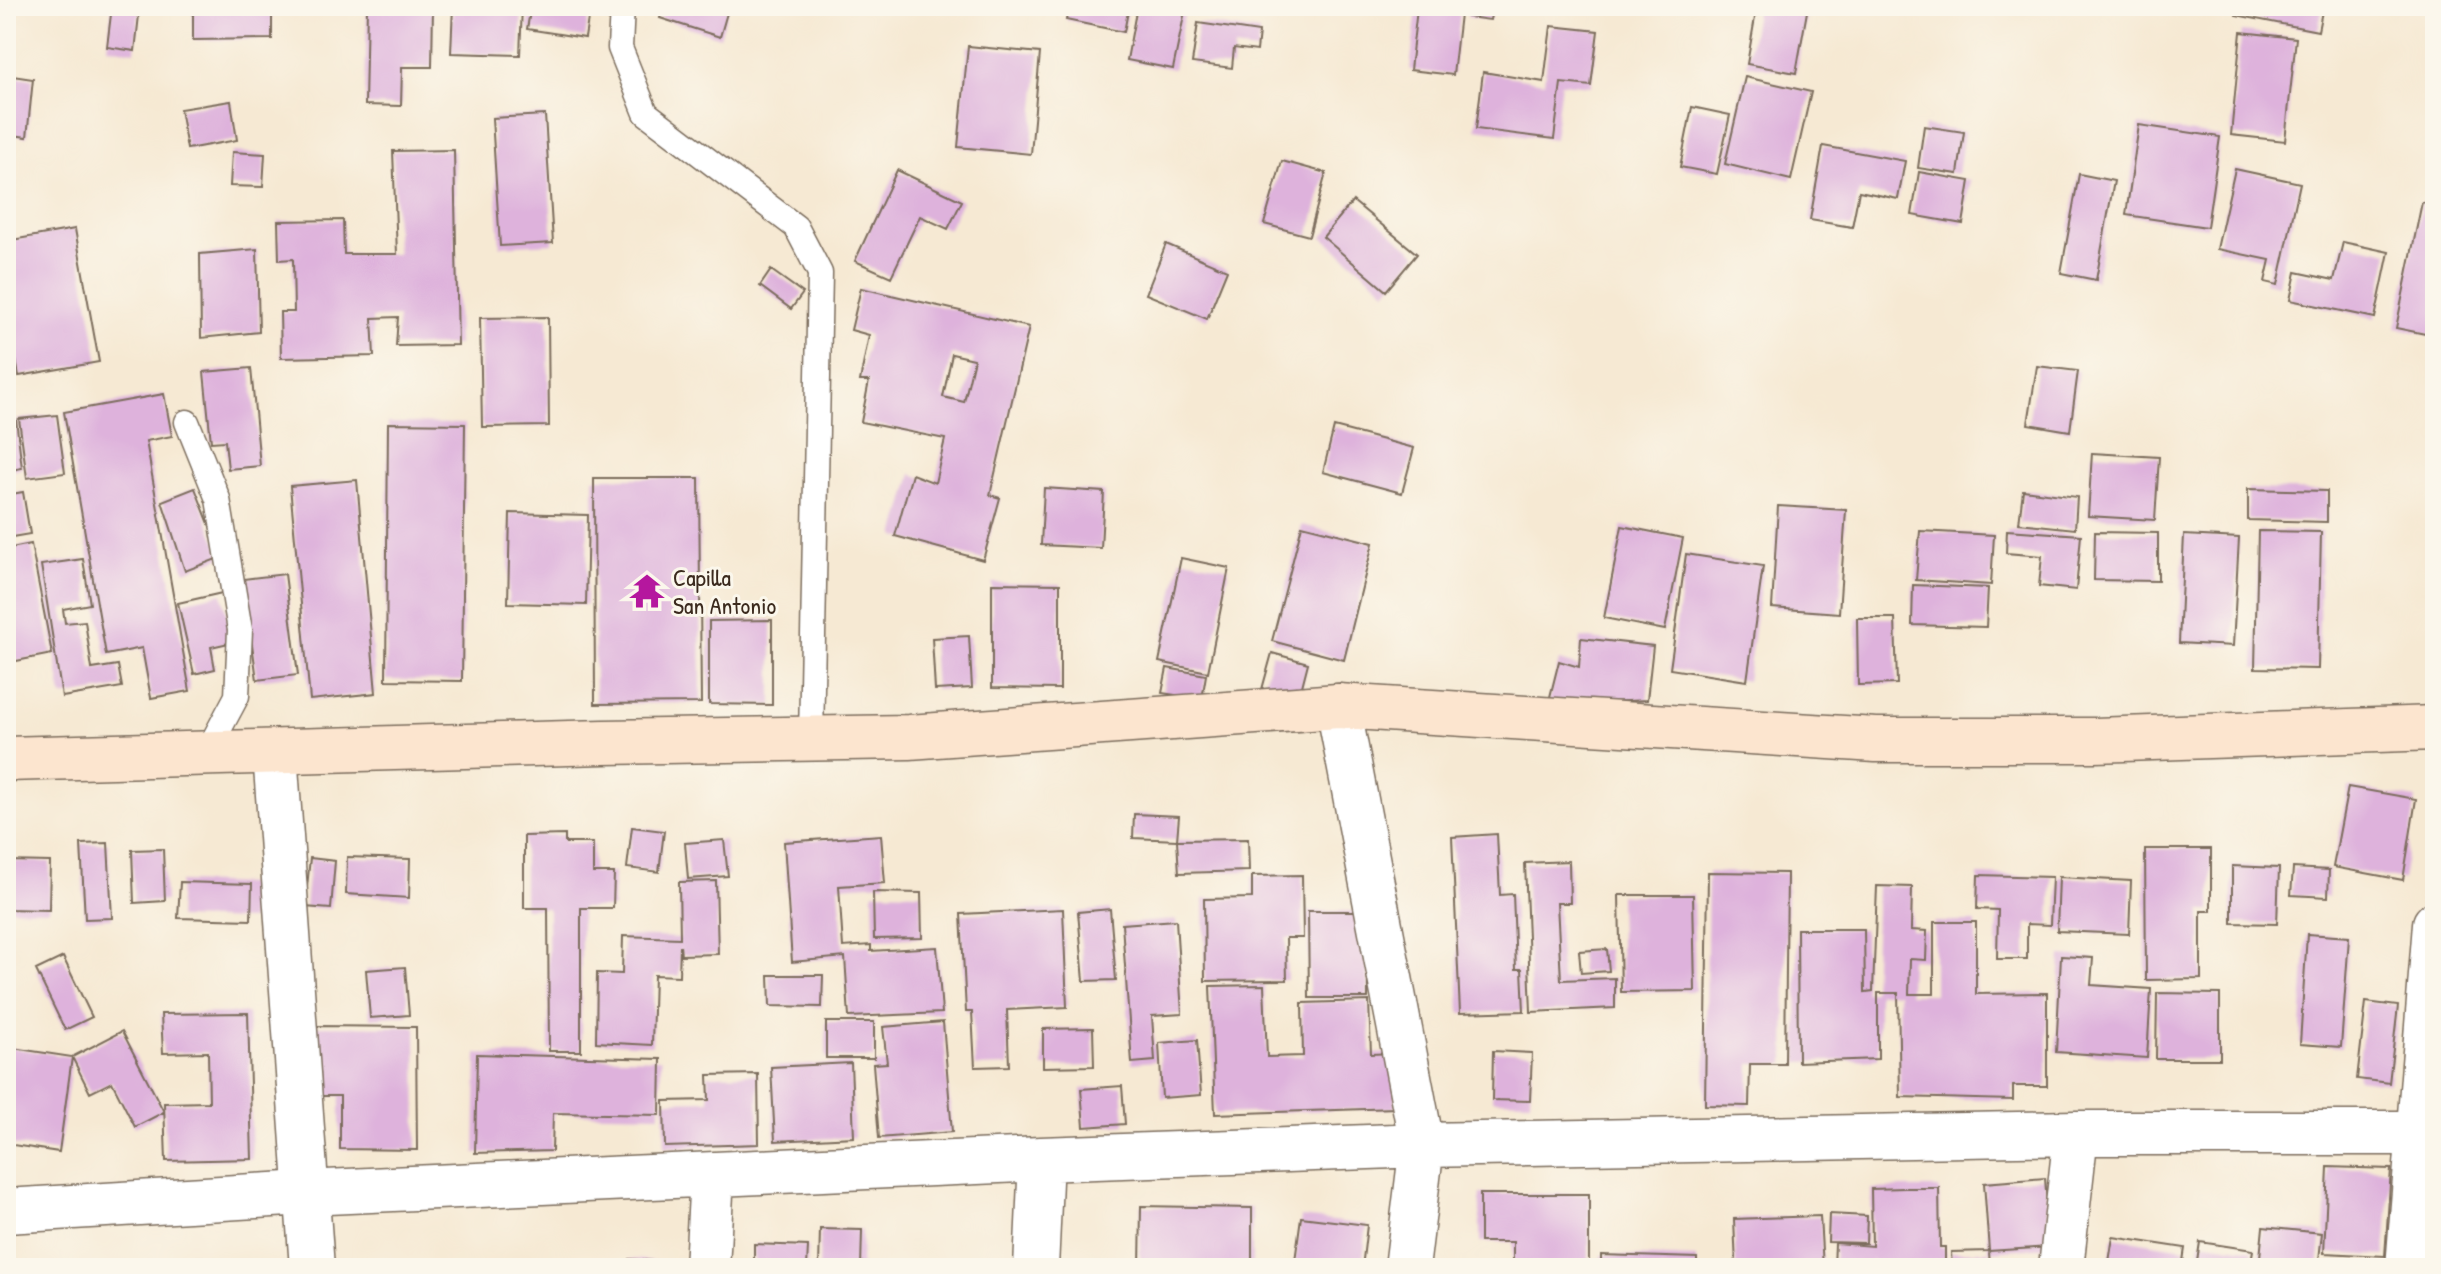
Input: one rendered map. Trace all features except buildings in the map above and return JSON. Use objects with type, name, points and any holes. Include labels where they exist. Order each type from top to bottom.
[{"type":"street","points":[[1338,706],[1422,1145],[1407,1268]]},
{"type":"street","points":[[6,759],[604,742],[909,737],[1338,706],[1876,740],[2095,740],[2435,728]]},
{"type":"street","points":[[275,753],[312,1268]]},
{"type":"street","points":[[2408,1268],[2435,924]]},
{"type":"street","points":[[2061,1268],[2076,1133]]},
{"type":"street","points":[[6,1211],[305,1193],[1422,1145],[2076,1133],[2418,1133]]},
{"type":"street","points":[[1036,1268],[1041,1159]]},
{"type":"street","points":[[707,1268],[712,1175]]},
{"type":"lane","points":[[622,6],[620,48],[646,113],[796,227],[820,273],[811,739]]},
{"type":"lane","points":[[187,422],[218,499],[240,630],[237,696],[206,754]]},
{"type":"place","name":"Capilla San Antonio","points":[[647,591]]}]
